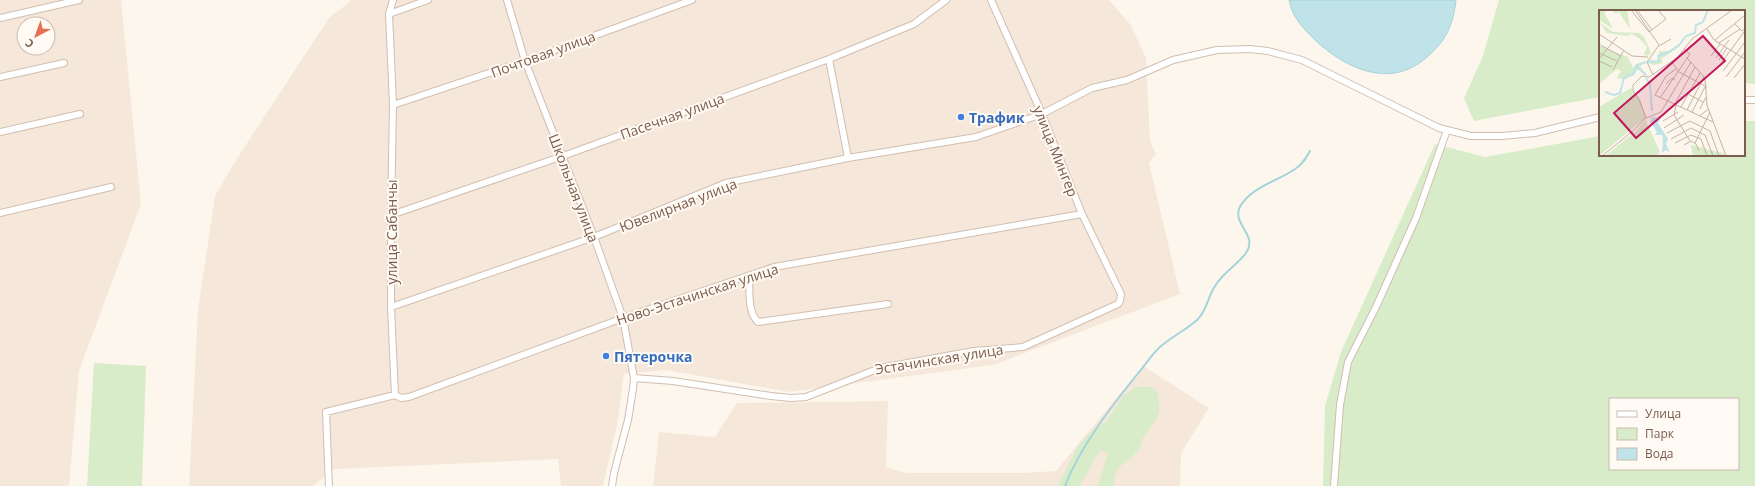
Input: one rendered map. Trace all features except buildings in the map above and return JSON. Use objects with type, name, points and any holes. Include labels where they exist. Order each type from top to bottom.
[{"type":"street","points":[[0,18],[79,0]]},
{"type":"street","name":"улица Сабанчы","points":[[393,0],[389,14],[393,105],[391,307],[395,395]]},
{"type":"street","points":[[389,14],[428,0]]},
{"type":"street","name":"Школьная улица","points":[[507,0],[525,61],[594,237],[623,318],[634,378],[628,420],[614,472],[612,486]]},
{"type":"street","name":"Почтовая улица","points":[[393,105],[525,61],[692,0]]},
{"type":"street","name":"Пасечная улица","points":[[391,215],[562,156],[829,58],[914,24],[946,0]]},
{"type":"street","name":"улица Мингер","points":[[991,0],[1042,114],[1082,214],[1121,294],[1120,301]]},
{"type":"street","name":"Ювелирная улица","points":[[391,307],[594,237],[726,183],[848,158],[976,137],[1042,114],[1092,88],[1127,80],[1173,60],[1217,50],[1250,49],[1268,51],[1302,60],[1439,128],[1471,136],[1502,136],[1535,133],[1599,117]]},
{"type":"street","points":[[829,58],[848,158]]},
{"type":"street","points":[[0,77],[64,63]]},
{"type":"street","points":[[0,132],[80,114]]},
{"type":"street","points":[[1334,486],[1340,405],[1348,362],[1376,307],[1416,218],[1447,130]]},
{"type":"street","points":[[0,213],[111,187]]},
{"type":"street","name":"Ново-Эстачинская улица","points":[[395,395],[401,398],[410,397],[623,318],[774,267],[1082,214]]},
{"type":"street","points":[[749,276],[752,311],[754,318],[758,322],[888,304]]},
{"type":"street","name":"Эстачинская улица","points":[[634,378],[673,381],[791,398],[806,396],[880,368],[974,351],[1023,347],[1114,306],[1120,301]]},
{"type":"street","points":[[329,486],[326,412],[395,395]]},
{"type":"shaded area","points":[[0,0],[121,0],[141,204],[79,371],[69,486],[0,486]]},
{"type":"shaded area","points":[[352,0],[1109,0],[1130,24],[1146,58],[1150,141],[1156,154],[1149,163],[1180,294],[993,365],[789,392],[666,370],[624,374],[617,425],[603,486],[561,486],[558,459],[334,469],[313,486],[189,486],[198,310],[215,196],[234,163],[329,18]]},
{"type":"shaded area","points":[[1143,366],[1209,408],[1181,453],[1180,486],[653,486],[659,432],[715,437],[737,403],[888,401],[886,467],[906,473],[1022,473],[1056,471]]},
{"type":"green space","points":[[1499,0],[1755,0],[1755,84],[1745,83],[1745,10],[1599,10],[1599,97],[1474,121],[1464,98],[1483,56]]},
{"type":"green space","points":[[1745,121],[1755,121],[1755,486],[1323,486],[1325,406],[1341,352],[1435,144],[1485,157],[1599,136],[1599,156],[1745,156]]},
{"type":"green space","points":[[94,363],[146,366],[142,486],[87,486]]},
{"type":"green space","points":[[1136,387],[1151,387],[1157,391],[1159,399],[1158,415],[1144,437],[1139,449],[1116,472],[1114,486],[1098,486],[1108,453],[1101,451],[1096,456],[1080,486],[1058,486],[1077,447],[1093,430],[1106,422],[1123,396]]},
{"type":"water","points":[[1289,0],[1456,0],[1453,18],[1447,32],[1433,52],[1412,67],[1398,72],[1383,74],[1369,72],[1354,67],[1327,50],[1306,31],[1299,22],[1290,6]]},
{"type":"waterway","points":[[1065,486],[1088,441],[1118,399],[1157,350],[1164,343],[1197,320],[1205,308],[1218,281],[1246,253],[1249,246],[1249,239],[1238,215],[1239,208],[1244,201],[1261,187],[1297,167],[1304,161],[1310,151]]},
{"type":"place","name":"Трафик","points":[[961,117]]},
{"type":"place","name":"Пятерочка","points":[[606,356]]}]
